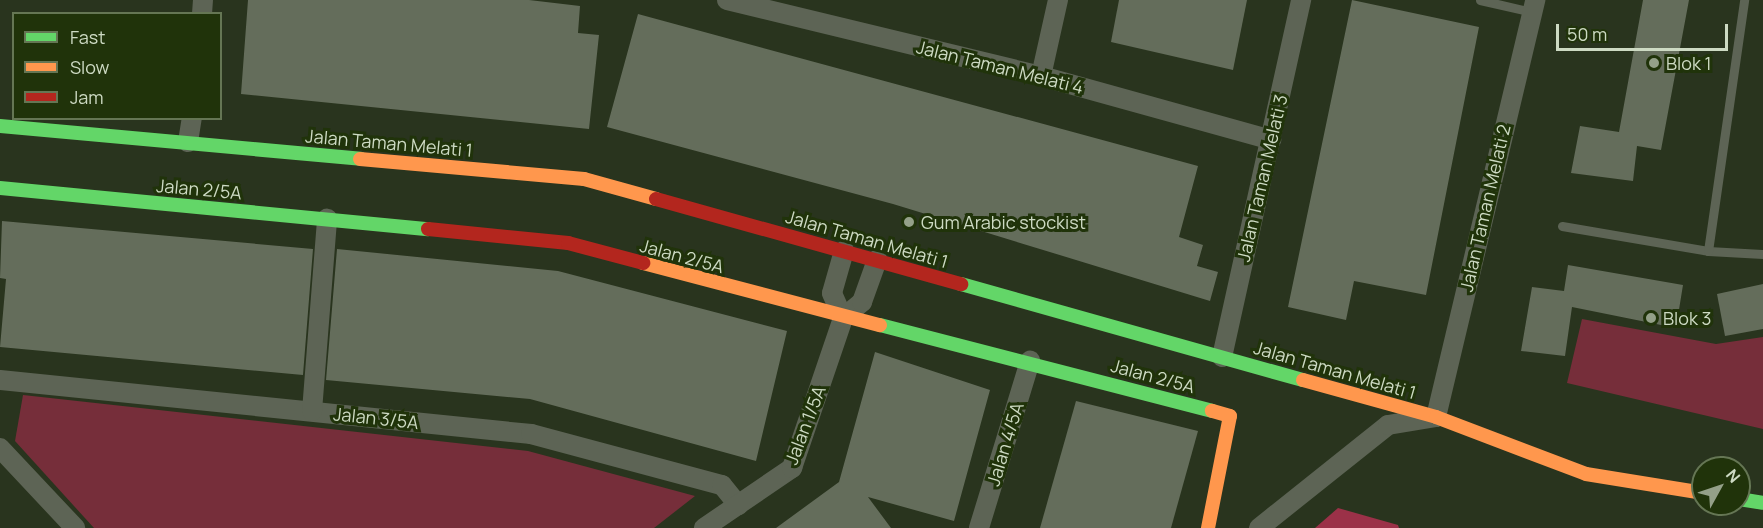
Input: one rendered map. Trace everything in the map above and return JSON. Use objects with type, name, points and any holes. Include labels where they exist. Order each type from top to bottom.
[{"type":"street","name":"Jalan Taman Melati 4","points":[[727,0],[1041,76],[1271,140]]},
{"type":"street","points":[[1041,76],[1058,0]]},
{"type":"street","name":"Jalan Taman Melati 3","points":[[1222,357],[1301,0]]},
{"type":"street","name":"Jalan Taman Melati 2","points":[[1436,417],[1533,6]]},
{"type":"street","points":[[188,142],[192,120]]},
{"type":"street","name":"Jalan Taman Melati 1","points":[[0,126],[584,179],[1436,417],[1586,474],[1691,492]]},
{"type":"street","name":"Jalan 2/5A","points":[[0,188],[568,243],[843,318],[1030,361],[1230,416],[1208,528]]},
{"type":"street","points":[[312,411],[327,219]]},
{"type":"street","points":[[843,318],[832,293],[844,251]]},
{"type":"street","name":"Jalan 1/5A","points":[[704,528],[792,468],[843,318],[862,302],[877,260]]},
{"type":"street","name":"Jalan 4/5A","points":[[979,528],[1030,361]]},
{"type":"street","name":"Jalan 3/5A","points":[[0,380],[531,434],[722,485],[738,505]]},
{"type":"street","points":[[1259,528],[1388,425],[1436,417]]},
{"type":"street","points":[[0,448],[75,528]]},
{"type":"lane","points":[[1480,0],[1533,6]]},
{"type":"lane","points":[[1707,250],[1744,0]]},
{"type":"lane","points":[[1562,226],[1707,250],[1763,254]]},
{"type":"shaded area","points":[[1582,319],[1716,344],[1763,337],[1763,429],[1567,383]]},
{"type":"shaded area","points":[[23,395],[528,451],[695,496],[654,528],[94,528],[15,441]]},
{"type":"shaded area","points":[[1338,508],[1398,525],[1399,528],[1315,528]]},
{"type":"building","points":[[248,0],[529,0],[580,6],[578,33],[599,35],[589,129],[241,94]]},
{"type":"building","points":[[1119,0],[1247,0],[1233,70],[1111,42]]},
{"type":"building","points":[[1352,0],[1479,27],[1426,295],[1354,281],[1346,320],[1288,307]]},
{"type":"building","name":"Blok 1","points":[[1643,0],[1689,0],[1661,150],[1637,146],[1633,181],[1571,173],[1580,126],[1619,132]]},
{"type":"building","points":[[638,14],[1198,166],[1179,237],[1203,245],[1197,266],[1218,272],[1210,301],[893,204],[607,127]]},
{"type":"building","points":[[2,221],[313,249],[303,375],[0,347],[6,279],[0,278]]},
{"type":"building","points":[[337,249],[558,271],[787,331],[756,461],[530,399],[326,380]]},
{"type":"building","name":"Blok 3","points":[[1568,265],[1683,285],[1676,328],[1572,307],[1565,356],[1521,351],[1532,287],[1564,291]]},
{"type":"building","points":[[1763,284],[1763,329],[1725,336],[1717,294]]},
{"type":"building","points":[[875,352],[990,390],[954,521],[868,497],[891,528],[776,528],[839,482]]},
{"type":"building","points":[[1076,401],[1198,431],[1171,528],[1040,528]]},
{"type":"traffic: fast","points":[[0,126],[360,159]]},
{"type":"traffic: fast","points":[[0,188],[428,229]]},
{"type":"traffic: fast","points":[[961,284],[1303,380]]},
{"type":"traffic: fast","points":[[880,325],[1212,411]]},
{"type":"traffic: fast","points":[[1751,501],[1763,503]]},
{"type":"traffic: slow","points":[[360,159],[584,179],[656,199]]},
{"type":"traffic: slow","points":[[643,263],[880,325]]},
{"type":"traffic: slow","points":[[1303,380],[1436,417],[1586,474],[1691,491]]},
{"type":"traffic: slow","points":[[1208,528],[1230,416],[1212,411]]},
{"type":"traffic: jam","points":[[656,199],[961,284]]},
{"type":"traffic: jam","points":[[428,229],[568,243],[643,263]]},
{"type":"place","name":"Blok 1","points":[[1654,63]]},
{"type":"place","name":"Gum Arabic stockist","points":[[909,222]]},
{"type":"place","name":"Blok 3","points":[[1651,318]]}]
